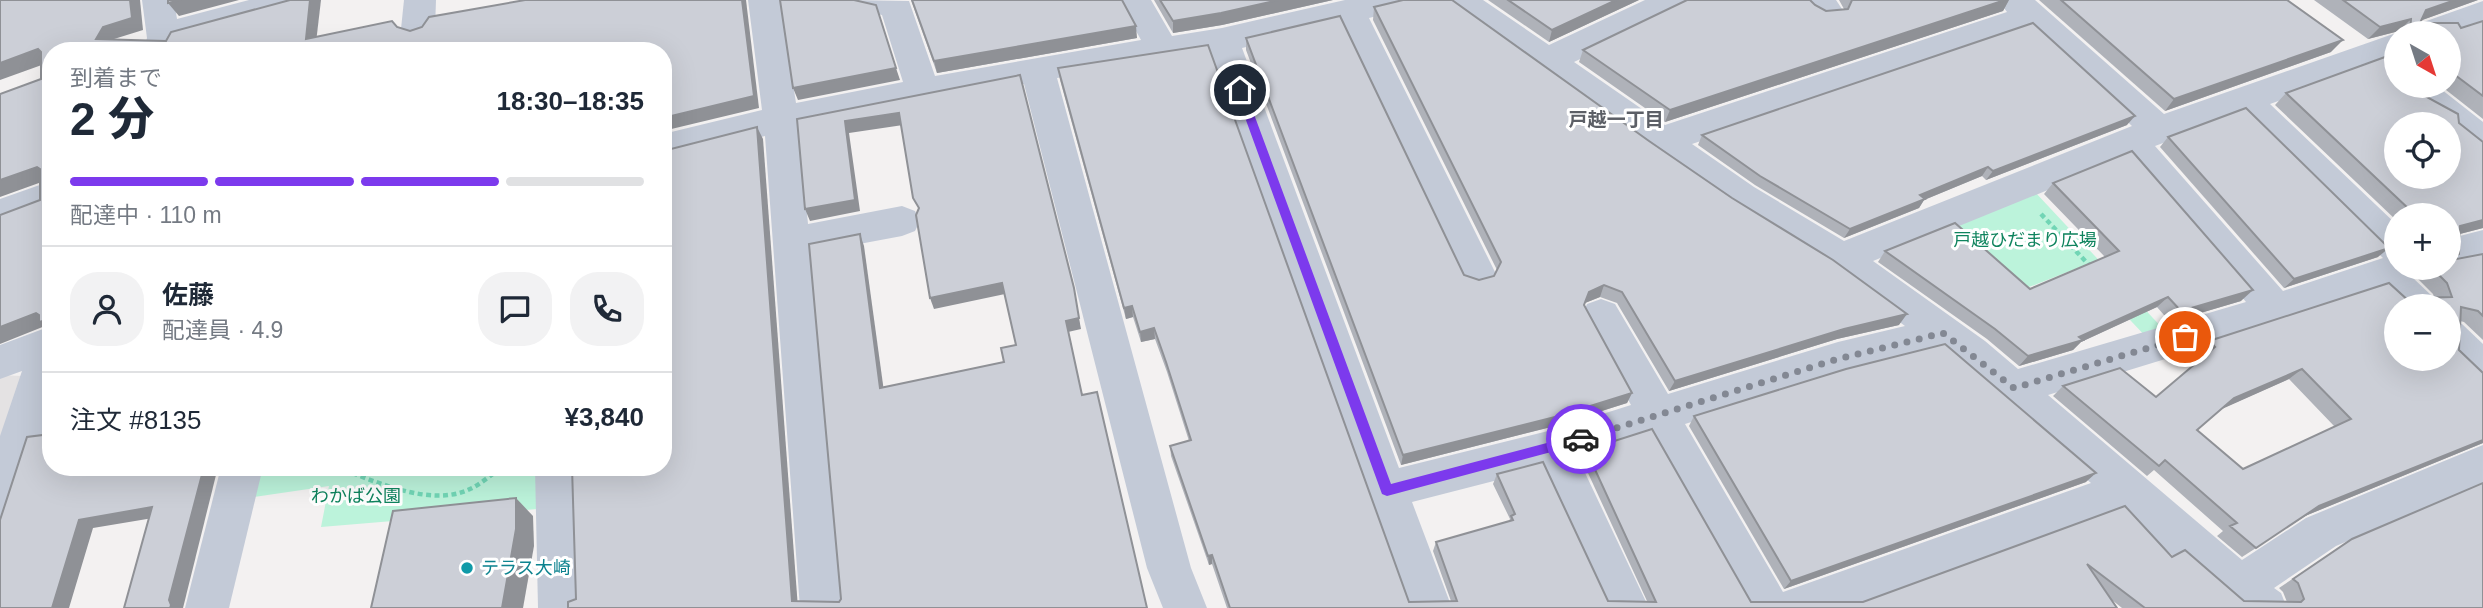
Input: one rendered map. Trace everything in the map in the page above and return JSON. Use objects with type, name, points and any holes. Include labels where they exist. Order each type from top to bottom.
[{"type":"street","points":[[158,0],[163,41],[294,0]]},
{"type":"street","points":[[862,0],[885,1],[897,9],[923,92]]},
{"type":"street","points":[[1135,0],[1163,49]]},
{"type":"street","points":[[672,146],[782,119],[1037,69],[1222,40],[1396,0]]},
{"type":"street","points":[[1460,0],[1741,197],[1841,258],[1943,333],[2014,388],[2253,597],[2321,532],[2483,464]]},
{"type":"street","points":[[1545,61],[1674,0]]},
{"type":"street","points":[[765,5],[782,119],[822,608]]},
{"type":"street","points":[[1659,141],[2023,8],[2145,136],[2276,309]]},
{"type":"street","points":[[1350,12],[1477,274]]},
{"type":"street","points":[[2461,24],[2479,20]]},
{"type":"street","points":[[2331,32],[2382,56]]},
{"type":"street","points":[[1222,40],[1430,608]]},
{"type":"street","points":[[1841,258],[2145,136],[2244,100],[2382,56]]},
{"type":"street","points":[[1037,69],[1169,568],[1185,608]]},
{"type":"street","points":[[2429,98],[2483,141]]},
{"type":"street","points":[[2244,100],[2384,254]]},
{"type":"street","points":[[0,214],[42,198]]},
{"type":"street","points":[[791,242],[902,221]]},
{"type":"street","points":[[2461,251],[2483,245]]},
{"type":"street","points":[[2014,388],[2276,309],[2384,266]]},
{"type":"street","points":[[1601,315],[1768,608]]},
{"type":"street","points":[[1387,491],[1552,448],[1838,359],[1943,333]]},
{"type":"street","points":[[0,362],[42,346]]},
{"type":"street","points":[[2461,348],[2483,369]]},
{"type":"street","points":[[0,498],[42,370]]},
{"type":"street","points":[[1552,448],[1627,608]]},
{"type":"street","points":[[207,608],[240,476]]},
{"type":"street","points":[[555,476],[560,608]]},
{"type":"street","points":[[1797,608],[2129,488]]},
{"type":"path","points":[[2017,188],[2091,267]]},
{"type":"path","points":[[361,476],[388,486],[438,495],[469,490],[489,476]]},
{"type":"shaded area","points":[[0,375],[22,376],[0,452]]},
{"type":"green space","name":"戸越ひだまり広場","points":[[2035,192],[2167,333],[2149,340],[2080,267],[2019,291],[1947,226]]},
{"type":"green space","name":"わかば公園","points":[[240,476],[549,476],[549,508],[321,527],[329,486],[234,500]]},
{"type":"building","points":[[0,0],[130,0],[132,18],[103,27],[96,39],[166,41],[171,32],[290,0],[310,0],[306,39],[392,21],[397,27],[410,31],[422,27],[429,17],[525,0],[742,0],[754,96],[672,116],[672,42],[42,42],[42,321],[39,322],[39,315],[36,313],[0,327],[0,215],[40,200],[40,169],[37,167],[0,180],[0,94],[41,79],[41,52],[38,49],[0,63]]},
{"type":"building","points":[[780,0],[854,0],[876,5],[896,68],[793,88]]},
{"type":"building","points":[[912,0],[1122,0],[1136,26],[934,61]]},
{"type":"building","points":[[1160,0],[1279,0],[1173,21]]},
{"type":"building","points":[[1403,0],[1452,0],[1649,141],[1732,198],[1833,260],[1907,314],[1844,329],[1675,381],[1622,292],[1604,285],[1589,292],[1584,305],[1632,393],[1555,417],[1403,455],[1246,38],[1340,16],[1464,275],[1479,280],[1494,276],[1501,262],[1374,7]]},
{"type":"building","points":[[1508,0],[1616,0],[1552,30]]},
{"type":"building","points":[[1687,0],[1810,0],[1826,11],[1848,9],[1852,0],[2005,0],[1670,110],[1583,50]]},
{"type":"building","points":[[2061,0],[2287,0],[2343,40],[2174,99]]},
{"type":"building","points":[[2343,0],[2455,0],[2426,10],[2421,21],[2384,21],[2384,26],[2380,27]]},
{"type":"building","points":[[2483,21],[2483,96],[2461,80],[2461,28]]},
{"type":"building","points":[[2033,23],[2135,116],[1993,171],[1988,167],[1920,195],[1925,199],[1850,229],[1760,176],[1702,135]]},
{"type":"building","points":[[1208,45],[1409,602],[1457,601],[1436,542],[1513,520],[1511,516],[1515,514],[1497,474],[1543,462],[1608,601],[1656,602],[1586,450],[1652,429],[1751,602],[1863,602],[2125,506],[2172,557],[2185,550],[2244,601],[2301,602],[2304,599],[2298,583],[2293,579],[2352,539],[2483,483],[2483,608],[2145,608],[2087,564],[2117,608],[1230,608],[1212,555],[1208,556],[1170,446],[1191,440],[1154,328],[1140,332],[1132,306],[1124,308],[1058,68]]},
{"type":"building","points":[[2384,57],[2384,98],[2429,98],[2454,112],[2384,112],[2384,186],[2286,93]]},
{"type":"building","points":[[1020,75],[1074,288],[1079,318],[1066,321],[1082,395],[1097,392],[1147,608],[568,608],[568,602],[576,599],[572,476],[672,476],[672,149],[757,127],[792,601],[839,602],[841,599],[809,244],[860,234],[880,388],[1004,362],[1001,348],[1016,345],[1002,283],[930,298],[916,215],[919,208],[913,198],[899,113],[845,121],[855,200],[805,209],[797,119]]},
{"type":"building","points":[[2246,108],[2384,243],[2384,250],[2294,279],[2168,137]]},
{"type":"building","points":[[2461,125],[2483,142],[2483,220],[2461,226],[2461,203],[2403,203],[2388,189],[2461,189]]},
{"type":"building","points":[[2132,151],[2253,290],[2181,311],[2168,297],[2079,337],[2083,340],[2028,356],[1995,329],[1885,251],[1955,223],[2030,289],[2119,251],[2053,183]]},
{"type":"building","points":[[2483,254],[2483,316],[2478,311],[2461,307],[2461,294],[2451,294],[2444,280],[2461,280],[2461,258]]},
{"type":"building","points":[[2389,283],[2401,294],[2384,294],[2384,371],[2461,371],[2461,352],[2483,373],[2483,440],[2319,506],[2256,548],[2230,526],[2237,523],[2165,460],[2159,466],[2063,386],[2120,368],[2156,397],[2215,347],[2209,341]],"holes":[[[2302,369],[2351,419],[2243,469],[2197,430],[2234,398]]]},
{"type":"building","points":[[1945,344],[2096,473],[1791,581],[1694,416],[1846,369]]},
{"type":"building","points":[[42,435],[42,476],[202,476],[169,600],[170,608],[124,608],[152,507],[79,520],[52,608],[0,608],[0,520],[27,437]]},
{"type":"building","name":"テラス大崎","points":[[516,498],[516,529],[502,608],[371,608],[393,511]]},
{"type":"way so far","points":[[1581,439],[1838,359],[1943,333],[2014,388],[2185,337]]},
{"type":"place","name":"テラス大崎","points":[[467,568]]},
{"type":"district","name":"戸越一丁目","points":[[1616,119]]},
{"type":"route","points":[[1240,90],[1387,491],[1581,439]]}]
